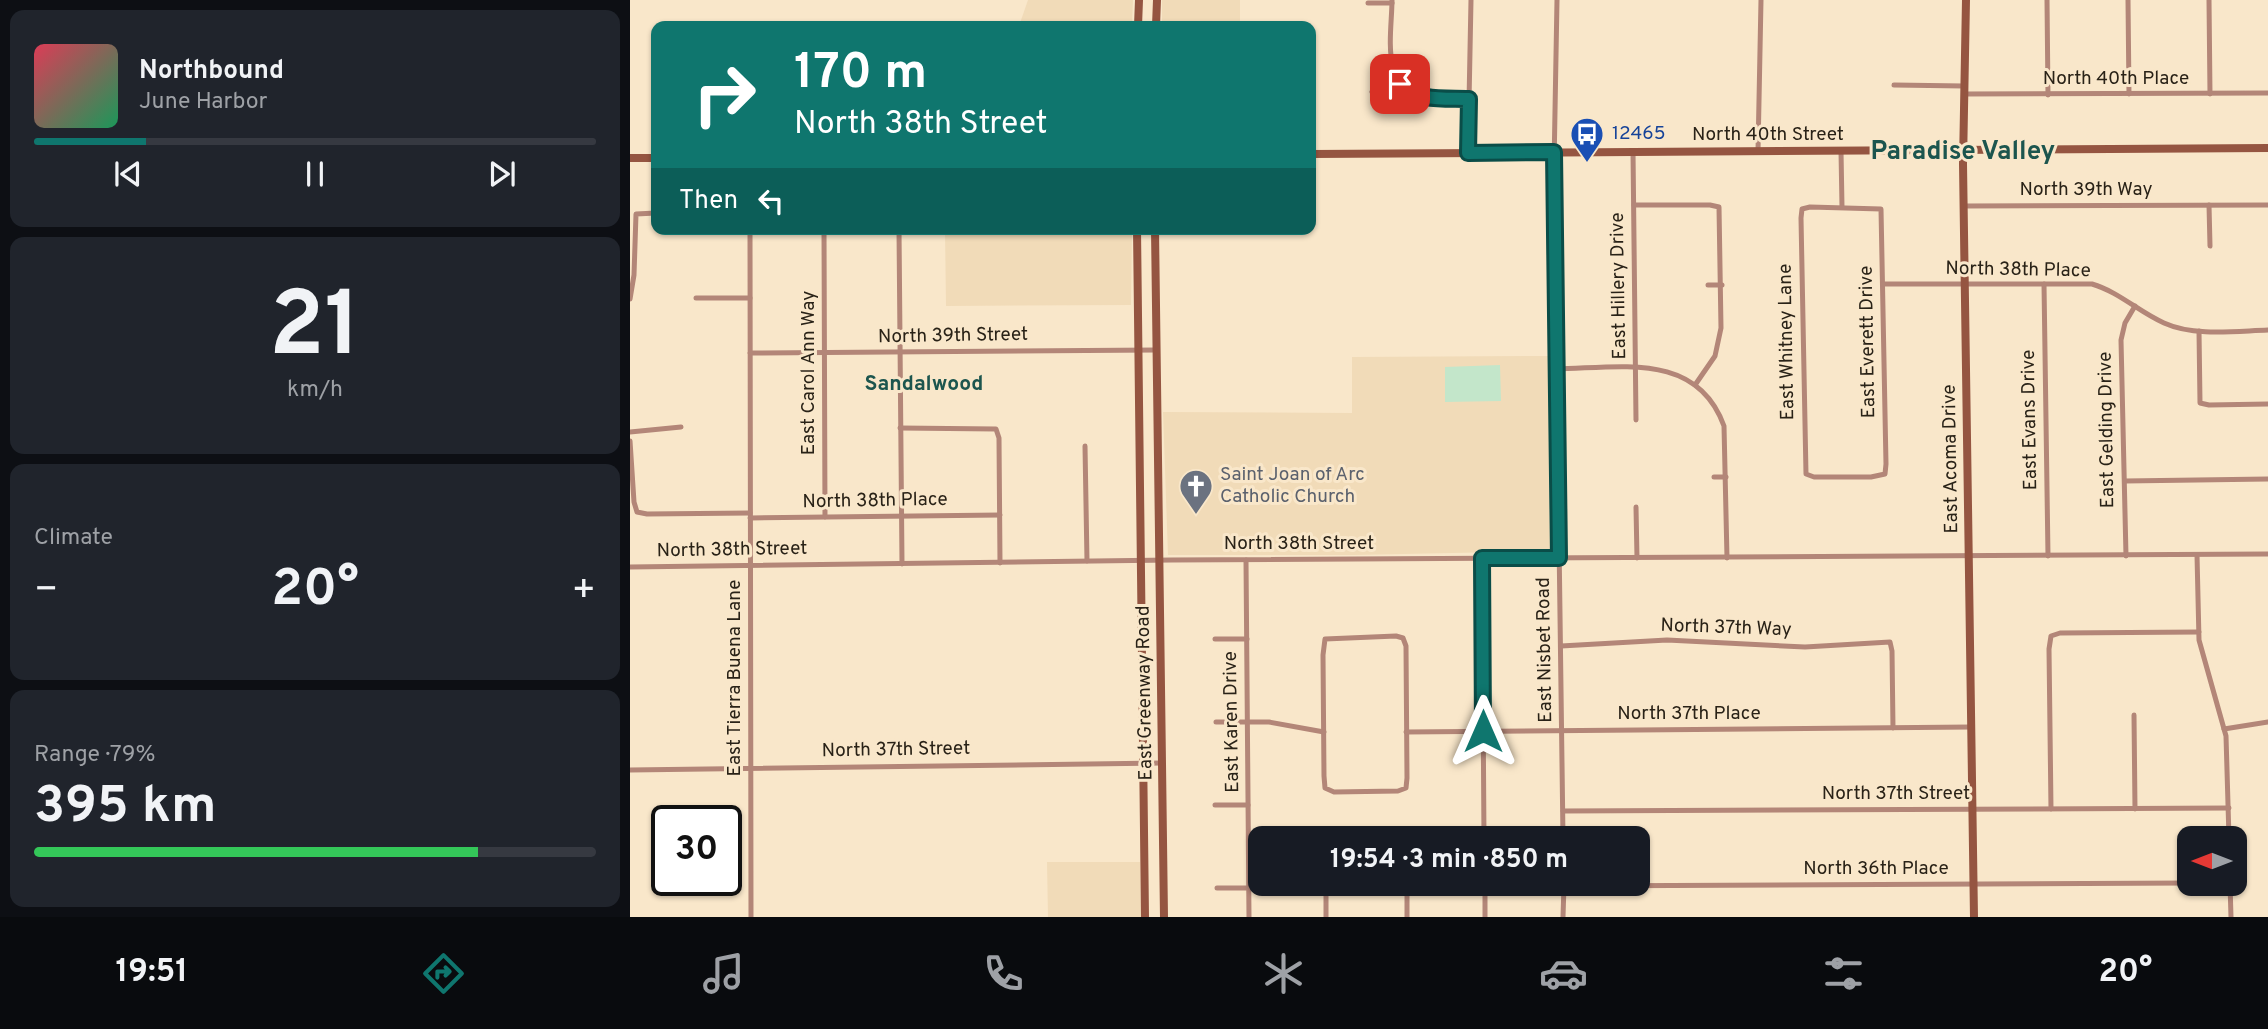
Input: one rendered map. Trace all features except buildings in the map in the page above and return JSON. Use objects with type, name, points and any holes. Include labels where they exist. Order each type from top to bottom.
[{"type":"main road","points":[[1138,21],[1139,0]]},
{"type":"main road","points":[[1156,21],[1157,0]]},
{"type":"main road","name":"East Acoma Drive","points":[[1966,0],[1963,149],[1973,917]]},
{"type":"main road","name":"North 40th Street","points":[[1316,153],[2268,148]]},
{"type":"main road","points":[[630,158],[651,158]]},
{"type":"main road","name":"East Greenway Road","points":[[1137,235],[1145,917]]},
{"type":"main road","name":"East Greenway Road","points":[[1155,235],[1164,917]]},
{"type":"main road","points":[[1140,469],[1158,469]]},
{"type":"street","points":[[1468,153],[1471,0]]},
{"type":"street","name":"East Nisbet Road","points":[[1557,0],[1554,152],[1563,826]]},
{"type":"street","points":[[1758,150],[1761,0]]},
{"type":"street","points":[[2047,0],[2048,95]]},
{"type":"street","points":[[2128,0],[2129,94]]},
{"type":"street","points":[[2209,0],[2210,94]]},
{"type":"street","points":[[1367,3],[1392,2],[1391,58],[1396,78],[1407,90],[1423,97],[1469,99]]},
{"type":"street","points":[[1372,92],[1396,78]]},
{"type":"street","name":"North 40th Place","points":[[1894,85],[2048,95],[2268,93]]},
{"type":"street","points":[[1841,150],[1842,207]]},
{"type":"street","name":"East Hillery Drive","points":[[1633,151],[1636,420]]},
{"type":"street","points":[[1633,205],[1719,206],[1723,317],[1715,356],[1695,385]]},
{"type":"street","points":[[2209,205],[2210,246]]},
{"type":"street","name":"North 39th Way","points":[[1964,206],[2268,205]]},
{"type":"street","name":"East Whitney Lane","points":[[1842,207],[1810,206],[1802,209],[1806,474],[1814,477],[1871,477],[1885,474]]},
{"type":"street","name":"East Everett Drive","points":[[1842,207],[1881,209],[1885,474]]},
{"type":"street","points":[[630,299],[634,275],[636,214],[651,213]]},
{"type":"street","name":"East Tierra Buena Lane","points":[[750,235],[751,917]]},
{"type":"street","name":"East Carol Ann Way","points":[[824,235],[825,517]]},
{"type":"street","points":[[899,235],[902,564]]},
{"type":"street","name":"North 38th Place","points":[[1883,284],[2092,284],[2116,294],[2167,325],[2199,331],[2268,330]]},
{"type":"street","name":"East Evans Drive","points":[[2044,284],[2048,556]]},
{"type":"street","points":[[1708,285],[1722,285]]},
{"type":"street","points":[[696,298],[750,298]]},
{"type":"street","name":"East Gelding Drive","points":[[2126,556],[2121,340],[2125,323],[2135,306]]},
{"type":"street","points":[[2199,331],[2200,402],[2209,405],[2268,404]]},
{"type":"street","name":"North 39th Street","points":[[750,353],[1156,350]]},
{"type":"street","points":[[1556,369],[1636,368],[1675,373],[1706,393],[1724,426],[1727,558]]},
{"type":"street","points":[[630,432],[681,427]]},
{"type":"street","points":[[900,428],[996,429],[999,438],[1000,563]]},
{"type":"street","name":"North 38th Place","points":[[630,441],[637,512],[825,517],[1000,515]]},
{"type":"street","points":[[1085,446],[1087,561]]},
{"type":"street","points":[[1714,477],[1726,477]]},
{"type":"street","points":[[2124,481],[2268,480]]},
{"type":"street","points":[[1636,507],[1637,558]]},
{"type":"street","points":[[1968,555],[2268,554]]},
{"type":"street","name":"North 38th Street","points":[[630,567],[1968,555]]},
{"type":"street","points":[[2197,555],[2199,632],[2202,657],[2224,729],[2229,826]]},
{"type":"street","points":[[1482,558],[1484,826]]},
{"type":"street","name":"East Karen Drive","points":[[1246,560],[1248,826]]},
{"type":"street","points":[[2051,809],[2051,636],[2060,633],[2199,632]]},
{"type":"street","points":[[1403,638],[1406,646],[1406,788],[1398,791],[1334,792],[1325,788],[1324,732],[1325,639],[1403,638]]},
{"type":"street","name":"East Karen Drive","points":[[1215,639],[1247,639]]},
{"type":"street","name":"North 37th Way","points":[[1561,646],[1640,640],[1805,647],[1890,642],[1893,727]]},
{"type":"street","points":[[2134,715],[2135,809]]},
{"type":"street","points":[[1216,722],[1269,722],[1324,732]]},
{"type":"street","points":[[2224,729],[2268,722]]},
{"type":"street","name":"North 37th Place","points":[[1406,732],[1972,727]]},
{"type":"street","name":"North 37th Street","points":[[630,769],[1162,763]]},
{"type":"street","name":"East Karen Drive","points":[[1215,805],[1248,805]]},
{"type":"street","name":"North 37th Street","points":[[1563,811],[2228,808]]},
{"type":"street","name":"North 36th Place","points":[[1650,885],[2177,883]]},
{"type":"street","points":[[1217,888],[1248,888]]},
{"type":"street","name":"East Karen Drive","points":[[1249,896],[1250,917]]},
{"type":"street","points":[[1326,896],[1326,917]]},
{"type":"street","points":[[1407,896],[1407,917]]},
{"type":"street","points":[[1485,896],[1485,917]]},
{"type":"street","points":[[1563,917],[1564,896]]},
{"type":"street","points":[[2230,896],[2231,917]]},
{"type":"shaded area","points":[[1028,0],[1133,0],[1132,21],[1021,21]]},
{"type":"shaded area","points":[[1162,0],[1240,0],[1240,21],[1162,21]]},
{"type":"shaded area","points":[[945,235],[1132,235],[1131,305],[946,306]]},
{"type":"shaded area","points":[[1548,356],[1550,551],[1168,555],[1163,412],[1352,413],[1352,357]]},
{"type":"shaded area","points":[[1047,862],[1140,862],[1141,917],[1048,917]]},
{"type":"green space","points":[[1500,365],[1501,401],[1445,402],[1445,367]]},
{"type":"place","name":"12465","points":[[1587,164]]},
{"type":"place","name":"Saint Joan of Arc Catholic Church","points":[[1196,516]]},
{"type":"district","name":"Paradise Valley","points":[[1963,152]]},
{"type":"district","name":"Sandalwood","points":[[924,384]]},
{"type":"route","points":[[1400,84],[1423,97],[1469,99],[1468,153],[1554,152],[1559,558],[1482,558],[1483,731]]}]
